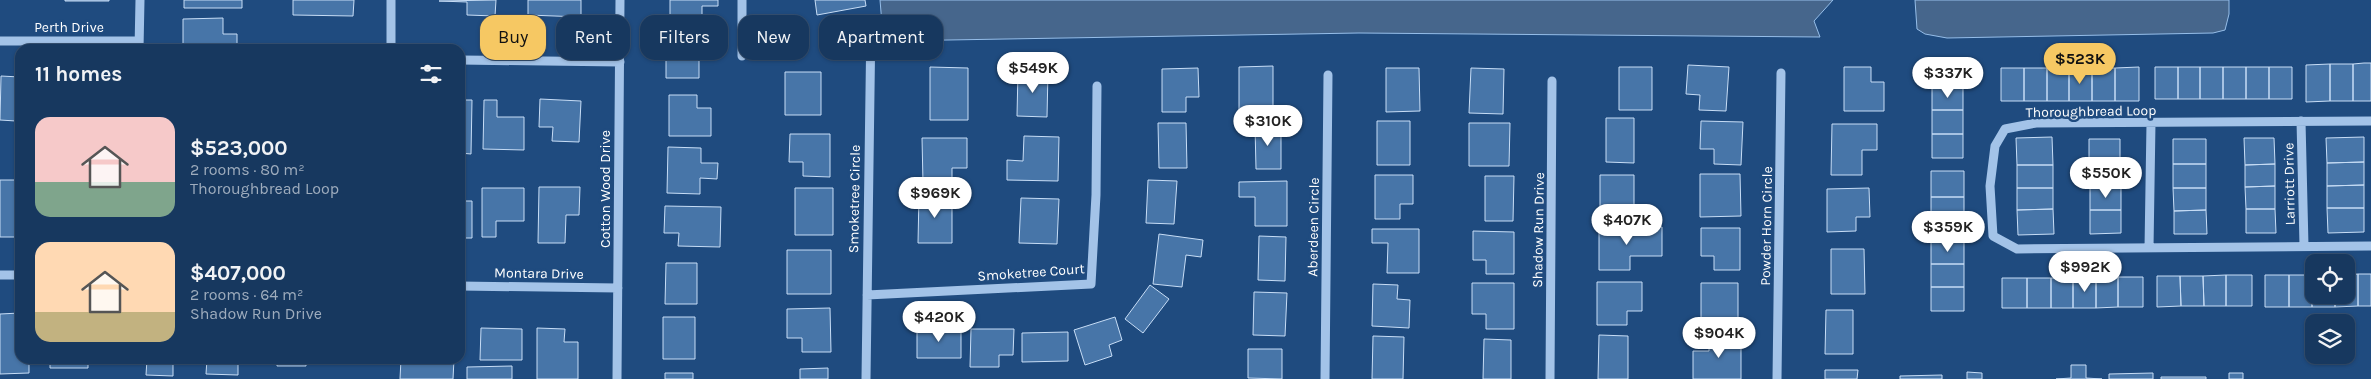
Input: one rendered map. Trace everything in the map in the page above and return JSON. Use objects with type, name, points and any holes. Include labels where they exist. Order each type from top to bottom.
[{"type":"street","points":[[139,44],[140,0]]},
{"type":"street","points":[[391,0],[391,44]]},
{"type":"street","name":"Cotton Wood Drive","points":[[617,379],[620,0]]},
{"type":"street","points":[[742,0],[742,15]]},
{"type":"street","name":"Perth Drive","points":[[0,41],[104,44]]},
{"type":"street","points":[[465,60],[620,62]]},
{"type":"street","name":"Smoketree Circle","points":[[866,379],[870,60]]},
{"type":"street","name":"Powder Horn Circle","points":[[1777,379],[1781,73]]},
{"type":"street","name":"Aberdeen Circle","points":[[1325,379],[1328,75]]},
{"type":"street","name":"Shadow Run Drive","points":[[1550,379],[1552,81]]},
{"type":"street","name":"Smoketree Court","points":[[867,295],[1091,284],[1096,195],[1097,86]]},
{"type":"street","name":"Thoroughbread Loop","points":[[2371,121],[2036,123],[2005,129],[1995,146],[1990,186],[1993,236],[2017,249],[2371,246]]},
{"type":"street","name":"Larriott Drive","points":[[2301,122],[2304,246]]},
{"type":"street","points":[[2149,248],[2151,123]]},
{"type":"street","points":[[0,275],[15,275]]},
{"type":"street","name":"Montara Drive","points":[[465,286],[618,288]]},
{"type":"water","points":[[880,0],[1833,0],[1814,21],[1820,37],[1359,33],[943,40],[943,15],[881,15]]},
{"type":"water","points":[[1915,0],[2229,0],[2229,14],[2225,30],[2213,33],[1947,38],[1925,34],[1917,29]]},
{"type":"building","points":[[109,0],[109,1],[65,1]]},
{"type":"building","points":[[184,0],[242,0],[242,8],[184,8]]},
{"type":"building","points":[[293,0],[354,0],[353,16],[293,15]]},
{"type":"building","points":[[496,0],[495,15],[467,15],[467,2],[439,1]]},
{"type":"building","points":[[528,0],[581,0],[581,15],[528,15]]},
{"type":"building","points":[[670,0],[718,0],[718,6],[702,6],[702,15],[670,15]]},
{"type":"building","points":[[815,0],[865,0],[866,6],[817,15]]},
{"type":"building","points":[[223,18],[223,34],[237,34],[237,44],[183,44],[183,19]]},
{"type":"building","points":[[666,60],[699,60],[699,78],[666,78]]},
{"type":"building","points":[[1932,63],[1963,63],[1963,88],[1932,88]]},
{"type":"building","points":[[2371,63],[2371,101],[2353,101],[2353,64]]},
{"type":"building","points":[[2330,64],[2330,101],[2306,102],[2306,65]]},
{"type":"building","points":[[2330,64],[2353,64],[2353,101],[2330,101]]},
{"type":"building","points":[[1688,65],[1729,67],[1726,111],[1699,110],[1700,95],[1686,94]]},
{"type":"building","points":[[1273,66],[1273,112],[1239,112],[1239,67]]},
{"type":"building","points":[[930,67],[968,68],[968,120],[930,120]]},
{"type":"building","points":[[1619,67],[1652,67],[1652,110],[1619,110]]},
{"type":"building","points":[[1844,67],[1871,67],[1871,82],[1884,82],[1884,111],[1844,111]]},
{"type":"building","points":[[2139,67],[2139,101],[2115,101],[2115,68]]},
{"type":"building","points":[[2155,67],[2178,67],[2178,99],[2155,99]]},
{"type":"building","points":[[2178,67],[2200,67],[2200,99],[2178,99]]},
{"type":"building","points":[[2200,67],[2223,67],[2223,99],[2200,99]]},
{"type":"building","points":[[2223,67],[2246,67],[2246,99],[2223,99]]},
{"type":"building","points":[[2246,67],[2269,67],[2269,99],[2246,99]]},
{"type":"building","points":[[2269,67],[2292,67],[2292,99],[2269,99]]},
{"type":"building","points":[[1198,68],[1199,97],[1186,97],[1186,112],[1162,112],[1162,69]]},
{"type":"building","points":[[1386,68],[1419,68],[1420,111],[1386,112]]},
{"type":"building","points":[[1471,68],[1504,69],[1503,114],[1469,113]]},
{"type":"building","points":[[2001,68],[2024,68],[2024,101],[2001,101]]},
{"type":"building","points":[[2024,68],[2047,68],[2047,101],[2024,101]]},
{"type":"building","points":[[2047,68],[2069,68],[2069,101],[2047,101]]},
{"type":"building","points":[[2069,68],[2092,68],[2092,101],[2069,101]]},
{"type":"building","points":[[2092,68],[2115,68],[2115,101],[2092,101]]},
{"type":"building","points":[[1018,71],[1048,72],[1047,117],[1017,116]]},
{"type":"building","points":[[785,72],[821,72],[821,115],[785,115]]},
{"type":"building","points":[[1,76],[15,77],[15,121],[0,120]]},
{"type":"building","points":[[1932,88],[1963,88],[1963,110],[1932,110]]},
{"type":"building","points":[[669,95],[697,95],[697,108],[711,108],[711,136],[669,136]]},
{"type":"building","points":[[540,99],[581,101],[579,142],[552,141],[553,127],[539,127]]},
{"type":"building","points":[[465,100],[472,100],[471,154],[465,153]]},
{"type":"building","points":[[484,100],[497,100],[497,117],[524,117],[524,150],[483,149]]},
{"type":"building","points":[[1932,110],[1963,110],[1963,134],[1932,134]]},
{"type":"building","points":[[1606,118],[1634,118],[1634,163],[1606,162]]},
{"type":"building","points":[[1377,121],[1410,121],[1410,165],[1377,165]]},
{"type":"building","points":[[1701,121],[1743,122],[1741,165],[1714,164],[1714,149],[1700,149]]},
{"type":"building","points":[[1158,123],[1186,123],[1187,168],[1159,168]]},
{"type":"building","points":[[1469,123],[1510,123],[1509,166],[1469,166]]},
{"type":"building","points":[[1832,124],[1877,124],[1877,150],[1862,150],[1862,175],[1831,175]]},
{"type":"building","points":[[1255,126],[1281,126],[1281,169],[1256,169]]},
{"type":"building","points":[[790,134],[830,134],[830,177],[803,176],[803,162],[789,162]]},
{"type":"building","points":[[1932,134],[1963,134],[1963,158],[1932,158]]},
{"type":"building","points":[[1024,136],[1059,137],[1058,181],[1007,180],[1007,160],[1023,161]]},
{"type":"building","points":[[2052,137],[2053,165],[2017,165],[2016,138]]},
{"type":"building","points":[[2364,137],[2364,162],[2327,163],[2326,138]]},
{"type":"building","points":[[922,138],[967,138],[967,168],[952,168],[952,183],[923,183]]},
{"type":"building","points":[[2244,138],[2274,138],[2275,164],[2245,165]]},
{"type":"building","points":[[2089,139],[2120,139],[2120,165],[2089,165]]},
{"type":"building","points":[[2173,139],[2206,139],[2206,164],[2173,164]]},
{"type":"building","points":[[668,147],[701,148],[701,163],[718,163],[717,179],[700,178],[700,194],[667,193]]},
{"type":"building","points":[[2364,162],[2364,185],[2327,186],[2327,163]]},
{"type":"building","points":[[2173,164],[2206,164],[2206,188],[2173,188]]},
{"type":"building","points":[[2275,164],[2275,186],[2245,187],[2245,165]]},
{"type":"building","points":[[2017,165],[2053,165],[2053,188],[2017,188]]},
{"type":"building","points":[[2089,165],[2120,165],[2121,188],[2090,188]]},
{"type":"building","points":[[1931,171],[1964,171],[1964,197],[1931,197]]},
{"type":"building","points":[[1700,174],[1740,174],[1741,216],[1700,217]]},
{"type":"building","points":[[1375,175],[1413,175],[1413,204],[1400,204],[1400,219],[1375,219]]},
{"type":"building","points":[[1600,175],[1634,175],[1634,218],[1600,218]]},
{"type":"building","points":[[1485,176],[1514,176],[1513,221],[1485,221]]},
{"type":"building","points":[[0,180],[15,180],[15,237],[0,237]]},
{"type":"building","points":[[1148,180],[1177,181],[1174,224],[1146,223]]},
{"type":"building","points":[[1287,181],[1287,226],[1255,226],[1255,197],[1239,197],[1239,182]]},
{"type":"building","points":[[2364,185],[2364,208],[2327,208],[2327,186]]},
{"type":"building","points":[[2275,186],[2275,209],[2246,209],[2245,187]]},
{"type":"building","points":[[539,187],[580,187],[579,215],[566,215],[565,243],[538,243]]},
{"type":"building","points":[[482,188],[524,188],[524,221],[496,221],[496,237],[482,237]]},
{"type":"building","points":[[795,188],[833,188],[833,235],[795,235]]},
{"type":"building","points":[[1869,188],[1870,217],[1856,217],[1856,231],[1827,232],[1827,189]]},
{"type":"building","points":[[2017,188],[2053,188],[2053,209],[2017,210]]},
{"type":"building","points":[[2090,188],[2121,188],[2121,210],[2090,210]]},
{"type":"building","points":[[2173,188],[2206,188],[2206,210],[2174,211]]},
{"type":"building","points":[[919,195],[952,195],[952,243],[918,243]]},
{"type":"building","points":[[1931,197],[1964,197],[1964,217],[1931,217]]},
{"type":"building","points":[[1021,198],[1059,199],[1057,244],[1019,243]]},
{"type":"building","points":[[465,201],[472,201],[472,238],[465,238]]},
{"type":"building","points":[[665,206],[721,207],[720,247],[678,246],[679,233],[664,233]]},
{"type":"building","points":[[2327,208],[2364,208],[2364,232],[2328,233]]},
{"type":"building","points":[[2053,209],[2054,234],[2018,235],[2017,210]]},
{"type":"building","points":[[2246,209],[2275,209],[2276,233],[2246,233]]},
{"type":"building","points":[[2090,210],[2121,210],[2121,233],[2090,234]]},
{"type":"building","points":[[2206,210],[2207,234],[2174,234],[2174,211]]},
{"type":"building","points":[[1931,217],[1964,217],[1964,242],[1931,242]]},
{"type":"building","points":[[1599,227],[1662,227],[1662,256],[1630,256],[1630,270],[1599,270]]},
{"type":"building","points":[[1701,228],[1740,228],[1740,270],[1714,270],[1714,256],[1701,256]]},
{"type":"building","points":[[1372,229],[1419,229],[1419,273],[1387,273],[1388,243],[1372,243]]},
{"type":"building","points":[[1473,231],[1514,232],[1514,274],[1486,274],[1486,260],[1473,260]]},
{"type":"building","points":[[1159,234],[1203,240],[1201,257],[1186,255],[1182,287],[1153,284]]},
{"type":"building","points":[[1259,236],[1286,237],[1285,281],[1258,280]]},
{"type":"building","points":[[1931,242],[1964,242],[1964,264],[1931,264]]},
{"type":"building","points":[[1831,249],[1864,249],[1865,294],[1831,294]]},
{"type":"building","points":[[787,250],[831,250],[831,294],[787,294]]},
{"type":"building","points":[[666,263],[697,263],[697,304],[665,304]]},
{"type":"building","points":[[1931,264],[1964,264],[1964,287],[1931,287]]},
{"type":"building","points":[[2355,274],[2358,274],[2358,306],[2335,307],[2335,304],[2355,304]]},
{"type":"building","points":[[2358,274],[2371,274],[2371,306],[2358,306]]},
{"type":"building","points":[[2226,275],[2226,306],[2204,306],[2203,276]]},
{"type":"building","points":[[2226,275],[2252,275],[2252,306],[2226,306]]},
{"type":"building","points":[[2265,275],[2289,275],[2289,307],[2265,307]]},
{"type":"building","points":[[2289,275],[2305,275],[2305,304],[2312,304],[2312,307],[2289,307]]},
{"type":"building","points":[[2157,276],[2180,276],[2181,306],[2157,307]]},
{"type":"building","points":[[2180,276],[2203,276],[2204,306],[2181,306]]},
{"type":"building","points":[[2096,277],[2096,308],[2073,308],[2073,278]]},
{"type":"building","points":[[2096,277],[2118,277],[2118,307],[2096,308]]},
{"type":"building","points":[[2118,277],[2143,277],[2143,307],[2118,307]]},
{"type":"building","points":[[2002,278],[2027,278],[2027,308],[2002,308]]},
{"type":"building","points":[[2027,278],[2051,278],[2051,308],[2027,308]]},
{"type":"building","points":[[2051,278],[2073,278],[2073,308],[2051,308]]},
{"type":"building","points":[[1597,282],[1642,282],[1642,311],[1627,311],[1627,325],[1597,325]]},
{"type":"building","points":[[1472,283],[1514,283],[1514,329],[1486,329],[1486,314],[1472,314]]},
{"type":"building","points":[[1701,283],[1738,283],[1738,327],[1701,327]]},
{"type":"building","points":[[1373,284],[1398,285],[1397,299],[1410,300],[1409,328],[1372,326]]},
{"type":"building","points":[[1150,285],[1169,299],[1143,333],[1125,319]]},
{"type":"building","points":[[1931,287],[1964,287],[1964,311],[1931,311]]},
{"type":"building","points":[[1254,292],[1287,293],[1285,336],[1253,335]]},
{"type":"building","points":[[2312,304],[2335,304],[2335,307],[2312,307]]},
{"type":"building","points":[[830,308],[831,352],[802,352],[802,338],[787,338],[787,309]]},
{"type":"building","points":[[1826,310],[1853,310],[1853,354],[1825,354]]},
{"type":"building","points":[[15,313],[15,364],[29,364],[29,373],[0,374],[0,314]]},
{"type":"building","points":[[663,317],[695,317],[695,359],[663,359]]},
{"type":"building","points":[[1115,317],[1122,340],[1109,345],[1112,356],[1085,365],[1074,330]]},
{"type":"building","points":[[481,328],[522,329],[522,360],[480,360]]},
{"type":"building","points":[[537,328],[565,329],[564,342],[578,342],[578,379],[537,379]]},
{"type":"building","points":[[917,329],[961,329],[961,358],[917,358]]},
{"type":"building","points":[[971,329],[1014,329],[1013,355],[999,355],[999,367],[970,367]]},
{"type":"building","points":[[1068,332],[1068,361],[1022,362],[1022,333]]},
{"type":"building","points":[[1599,335],[1628,336],[1628,379],[1598,379]]},
{"type":"building","points":[[1373,336],[1404,337],[1403,379],[1372,379]]},
{"type":"building","points":[[1709,336],[1741,336],[1741,379],[1693,379],[1693,351],[1709,351]]},
{"type":"building","points":[[1484,339],[1511,340],[1511,379],[1483,379]]},
{"type":"building","points":[[1248,349],[1282,349],[1282,379],[1248,378]]},
{"type":"building","points":[[50,364],[88,364],[88,368],[50,368]]},
{"type":"building","points":[[147,364],[173,364],[173,376],[146,375]]},
{"type":"building","points":[[207,364],[238,364],[238,375],[206,374]]},
{"type":"building","points":[[277,364],[306,364],[306,366],[277,366]]},
{"type":"building","points":[[401,364],[454,364],[453,379],[400,379]]},
{"type":"building","points":[[2071,365],[2086,365],[2086,378],[2102,379],[2056,379],[2071,378]]},
{"type":"building","points":[[512,366],[512,379],[467,379],[467,367]]},
{"type":"building","points":[[828,368],[828,379],[800,379],[800,369]]},
{"type":"building","points":[[1825,370],[1858,370],[1857,379],[1825,379]]},
{"type":"building","points":[[1967,372],[1982,373],[1982,379],[1967,379]]},
{"type":"building","points":[[665,373],[693,373],[693,379],[665,379]]},
{"type":"building","points":[[2153,373],[2153,379],[2109,379],[2109,374]]},
{"type":"building","points":[[2229,373],[2243,373],[2243,379],[2229,379]]},
{"type":"building","points":[[1942,375],[1942,379],[1900,379],[1900,376]]},
{"type":"building","points":[[2161,377],[2206,377],[2206,379],[2161,379]]}]
